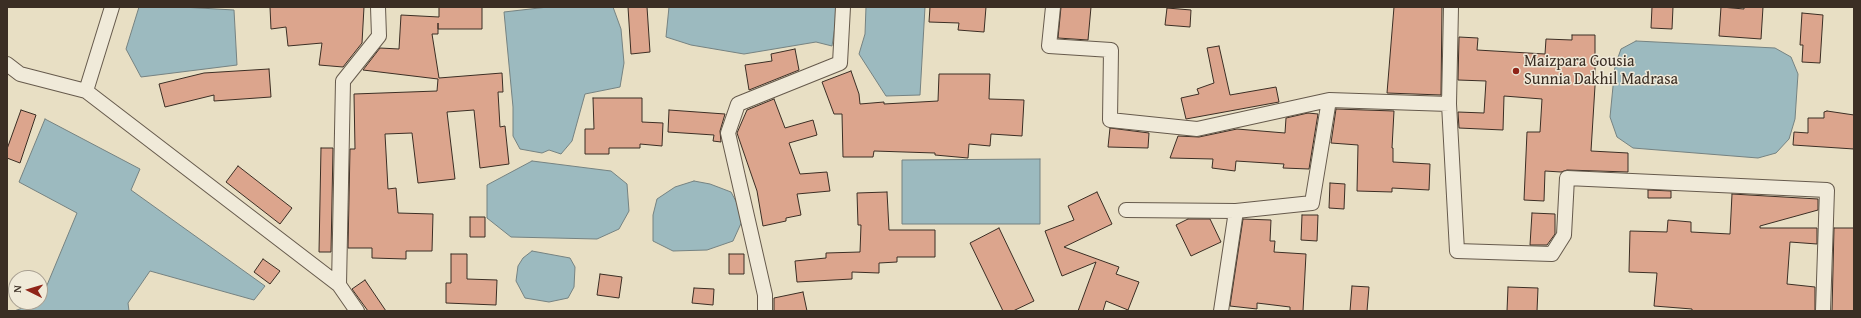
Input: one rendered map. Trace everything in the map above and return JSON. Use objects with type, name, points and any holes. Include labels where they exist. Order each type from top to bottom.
[{"type":"street","points":[[86,91],[112,7]]},
{"type":"street","points":[[339,285],[343,81],[379,36],[378,7]]},
{"type":"street","points":[[765,311],[765,295],[728,133],[738,104],[840,63],[843,7]]},
{"type":"street","points":[[1053,7],[1049,46],[1111,50],[1110,120],[1197,129],[1329,100],[1449,104]]},
{"type":"street","points":[[1451,7],[1449,104],[1457,252],[1552,254],[1564,235],[1567,178],[1827,190],[1823,311]]},
{"type":"street","points":[[7,64],[20,74],[86,91],[339,285],[357,311]]},
{"type":"street","points":[[1126,210],[1236,211],[1312,203],[1329,100]]},
{"type":"street","points":[[1221,311],[1236,211]]},
{"type":"water","points":[[139,7],[182,7],[234,10],[237,65],[141,77],[126,49]]},
{"type":"water","points":[[548,7],[613,7],[621,29],[624,63],[620,87],[585,94],[572,141],[561,154],[549,150],[542,153],[520,149],[513,136],[513,107],[504,12]]},
{"type":"water","points":[[669,7],[838,7],[832,46],[816,42],[744,54],[691,45],[666,37]]},
{"type":"water","points":[[866,7],[925,7],[920,95],[886,96],[859,54],[865,34]]},
{"type":"water","points":[[1636,41],[1775,48],[1791,57],[1798,74],[1795,119],[1789,139],[1776,153],[1758,158],[1633,148],[1617,137],[1610,117],[1615,66],[1621,49]]},
{"type":"water","points":[[45,119],[140,169],[131,190],[265,286],[254,300],[150,271],[128,303],[129,311],[14,311],[48,310],[48,283],[77,213],[19,182]]},
{"type":"water","points":[[1040,159],[1040,224],[902,224],[902,160]]},
{"type":"water","points":[[532,161],[611,171],[627,184],[629,211],[619,229],[597,239],[511,237],[487,218],[487,185]]},
{"type":"water","points":[[694,181],[710,184],[731,192],[743,219],[733,241],[707,250],[673,251],[653,241],[653,215],[657,199],[675,187]]},
{"type":"water","points":[[532,251],[570,258],[575,267],[574,287],[568,298],[549,302],[525,298],[516,281],[518,266],[523,258]]},
{"type":"building","points":[[270,7],[364,7],[362,43],[343,67],[319,65],[322,43],[288,46],[286,27],[271,29]]},
{"type":"building","points":[[439,7],[482,7],[482,29],[438,29],[438,34],[432,34],[439,78],[502,73],[503,92],[498,92],[500,127],[505,126],[509,164],[480,168],[474,110],[447,112],[455,179],[418,183],[412,133],[385,134],[388,189],[396,188],[398,213],[433,214],[432,251],[406,251],[406,259],[372,258],[372,248],[348,248],[350,149],[355,149],[354,94],[437,91],[438,79],[363,70],[380,48],[399,49],[401,15],[439,17]]},
{"type":"building","points":[[628,7],[647,7],[650,52],[631,54]]},
{"type":"building","points":[[930,7],[986,7],[984,32],[958,30],[959,23],[929,22]]},
{"type":"building","points":[[1061,7],[1091,7],[1088,40],[1058,38]]},
{"type":"building","points":[[1394,7],[1442,7],[1441,95],[1387,93]]},
{"type":"building","points":[[1652,7],[1673,7],[1672,29],[1651,28]]},
{"type":"building","points":[[1721,7],[1744,9],[1744,7],[1763,7],[1761,39],[1719,36]]},
{"type":"building","points":[[1167,8],[1191,10],[1190,27],[1165,25]]},
{"type":"building","points":[[1802,13],[1823,15],[1820,63],[1802,62],[1803,45],[1800,45]]},
{"type":"building","points":[[1572,35],[1595,35],[1595,86],[1591,151],[1628,153],[1628,172],[1567,170],[1561,172],[1545,171],[1544,201],[1524,200],[1527,132],[1540,132],[1542,99],[1504,96],[1503,130],[1459,128],[1458,112],[1484,113],[1486,81],[1458,80],[1459,37],[1478,38],[1477,50],[1545,54],[1546,39],[1572,40]]},
{"type":"building","points":[[1219,46],[1230,95],[1276,87],[1279,102],[1186,119],[1181,98],[1199,94],[1197,89],[1214,83],[1207,48]]},
{"type":"building","points":[[795,49],[799,70],[749,90],[745,65],[772,61],[771,54]]},
{"type":"building","points":[[269,69],[271,97],[214,101],[214,95],[165,107],[159,84],[204,73]]},
{"type":"building","points":[[851,71],[859,94],[860,104],[938,101],[939,74],[990,74],[989,99],[1024,100],[1022,136],[991,134],[990,146],[969,144],[968,158],[935,155],[935,153],[874,151],[873,157],[843,157],[842,114],[834,114],[822,82]]},
{"type":"building","points":[[593,98],[642,98],[642,122],[663,123],[662,146],[640,144],[640,148],[609,148],[609,154],[585,154],[585,129],[594,129]]},
{"type":"building","points":[[774,99],[785,128],[813,120],[817,135],[789,143],[800,174],[827,172],[830,191],[797,194],[801,215],[786,218],[786,221],[763,226],[757,191],[737,133],[747,110]]},
{"type":"building","points":[[1336,109],[1394,111],[1392,148],[1393,162],[1430,164],[1429,190],[1392,188],[1392,192],[1357,191],[1358,145],[1331,143]]},
{"type":"building","points":[[21,110],[36,115],[20,163],[7,158],[7,149]]},
{"type":"building","points":[[669,110],[725,114],[720,131],[721,142],[713,141],[714,135],[668,132]]},
{"type":"building","points":[[1827,111],[1854,115],[1854,149],[1793,145],[1794,132],[1808,133],[1808,118],[1824,118],[1824,112]]},
{"type":"building","points":[[1308,113],[1318,114],[1309,169],[1283,168],[1284,164],[1236,161],[1235,171],[1212,168],[1213,159],[1170,158],[1178,136],[1199,137],[1237,129],[1285,133],[1286,118]]},
{"type":"building","points":[[1110,128],[1149,133],[1148,148],[1108,147]]},
{"type":"building","points":[[321,148],[333,148],[331,252],[319,252]]},
{"type":"building","points":[[238,166],[292,208],[280,224],[226,182]]},
{"type":"building","points":[[1330,183],[1345,184],[1344,209],[1329,208]]},
{"type":"building","points":[[1648,190],[1671,191],[1671,198],[1648,198]]},
{"type":"building","points":[[887,192],[889,230],[935,230],[935,257],[897,257],[897,262],[879,263],[879,273],[852,272],[852,279],[797,282],[795,261],[826,258],[826,253],[860,252],[861,225],[858,225],[857,193]]},
{"type":"building","points":[[1097,192],[1112,224],[1064,247],[1119,267],[1116,274],[1139,282],[1128,310],[1106,301],[1103,311],[1078,311],[1096,262],[1062,276],[1045,231],[1074,220],[1068,206]]},
{"type":"building","points":[[1732,194],[1818,199],[1818,210],[1760,226],[1760,228],[1817,228],[1817,244],[1790,242],[1787,284],[1815,287],[1815,311],[1692,311],[1692,309],[1654,306],[1657,273],[1629,272],[1630,231],[1667,232],[1668,220],[1691,222],[1691,232],[1730,234]]},
{"type":"building","points":[[1532,213],[1555,214],[1555,234],[1547,245],[1530,245]]},
{"type":"building","points":[[1302,215],[1318,215],[1317,241],[1301,240]]},
{"type":"building","points":[[470,217],[485,217],[485,237],[470,237]]},
{"type":"building","points":[[1188,219],[1210,219],[1221,242],[1191,256],[1176,225]]},
{"type":"building","points":[[1243,219],[1271,220],[1270,241],[1275,241],[1274,252],[1306,254],[1303,311],[1290,311],[1290,307],[1257,303],[1257,309],[1230,306]]},
{"type":"building","points":[[999,228],[1034,301],[1013,311],[1003,311],[970,243]]},
{"type":"building","points":[[1834,228],[1854,228],[1854,311],[1832,311]]},
{"type":"building","points":[[451,254],[467,254],[467,279],[497,280],[496,305],[446,303],[446,283],[451,283]]},
{"type":"building","points":[[729,254],[744,254],[744,274],[729,274]]},
{"type":"building","points":[[263,259],[280,271],[270,284],[254,272]]},
{"type":"building","points":[[600,274],[622,277],[619,298],[597,295]]},
{"type":"building","points":[[365,280],[386,311],[368,311],[352,289]]},
{"type":"building","points":[[1352,286],[1369,287],[1367,311],[1350,311]]},
{"type":"building","points":[[1508,287],[1538,288],[1537,311],[1507,311]]},
{"type":"building","points":[[694,288],[714,289],[713,305],[692,303]]},
{"type":"building","points":[[803,292],[807,311],[774,311],[774,298]]},
{"type":"place","name":"Maizpara Gousia Sunnia Dakhil Madrasa","points":[[1516,71]]}]
